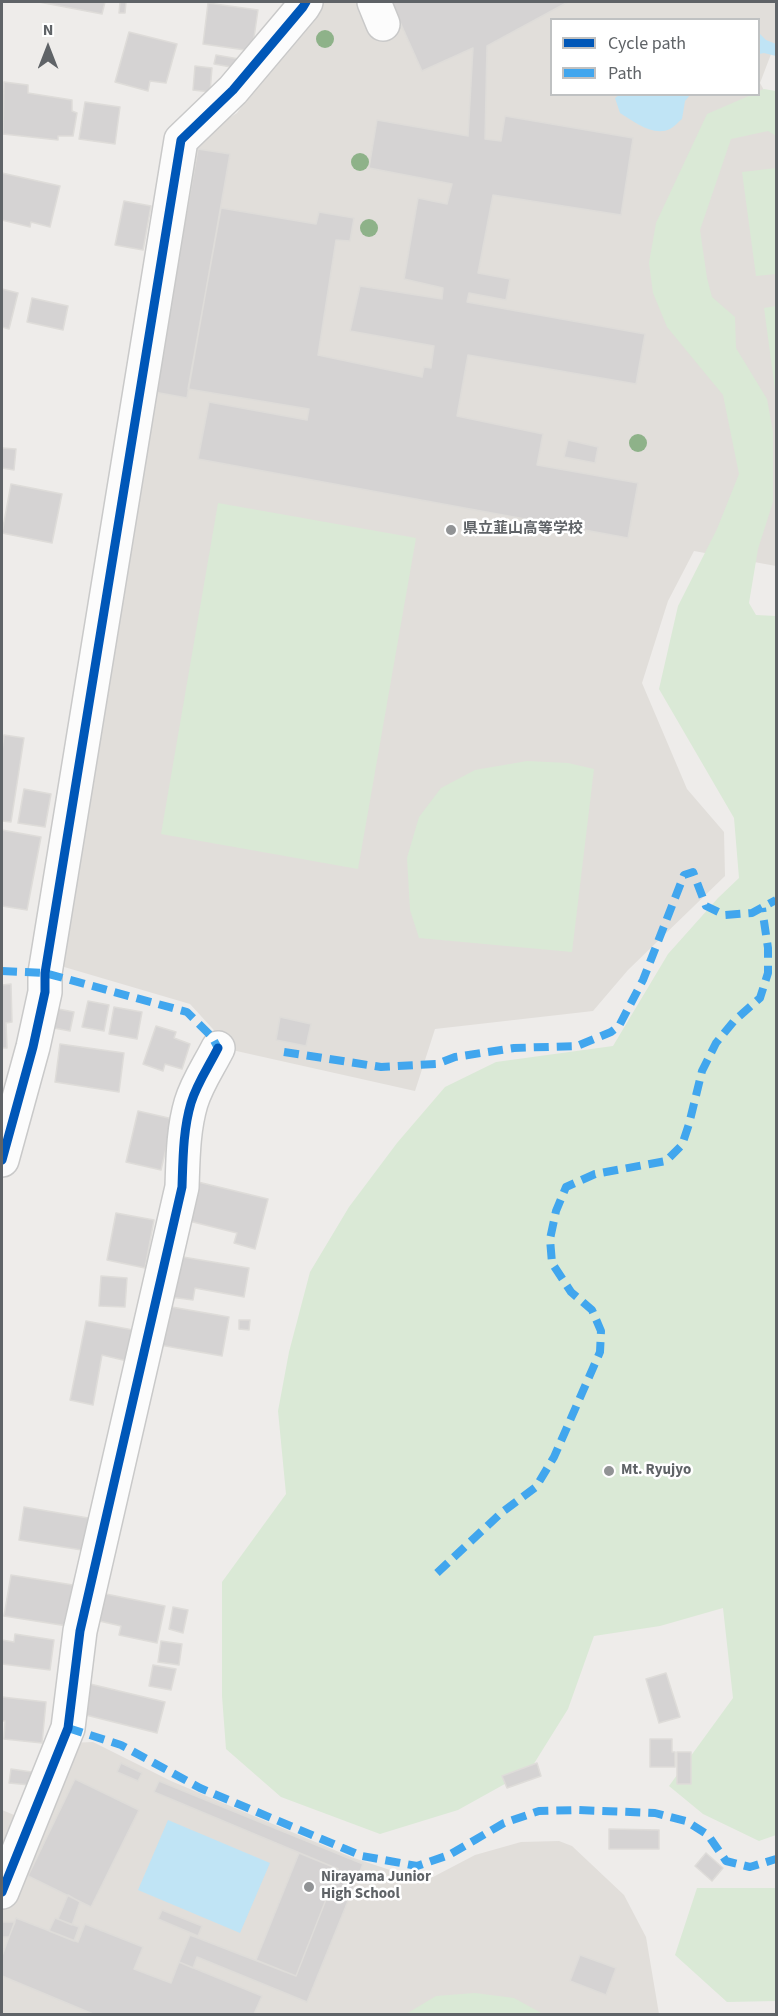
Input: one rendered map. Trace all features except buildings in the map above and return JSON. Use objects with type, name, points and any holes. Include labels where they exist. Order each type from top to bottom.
[{"type":"street","points":[[2,1160],[33,1047],[45,992],[45,973],[181,140],[233,90],[306,2]]},
{"type":"street","points":[[2,1892],[68,1728],[80,1631],[182,1187],[183,1146],[191,1103],[218,1048]]},
{"type":"shaded area","name":"県立韮山高等学校","points":[[320,2],[776,2],[776,41],[760,83],[776,112],[776,566],[694,551],[668,601],[642,683],[687,789],[724,832],[725,876],[628,970],[593,1011],[435,1029],[415,1091],[232,1050],[190,1004],[54,964],[190,142],[237,113],[297,26]]},
{"type":"shaded area","name":"Nirayama Junior High School","points":[[93,1742],[171,1781],[351,1857],[414,1878],[433,1877],[475,1855],[521,1842],[559,1841],[572,1846],[624,1895],[646,1937],[659,2014],[2,2014],[2,1810],[36,1824],[70,1743]]},
{"type":"green space","points":[[760,91],[776,91],[776,136],[768,131],[731,139],[700,230],[712,297],[735,317],[736,348],[767,399],[773,432],[773,502],[758,549],[749,603],[756,615],[776,616],[776,1835],[759,1841],[703,1814],[669,1786],[733,1698],[723,1608],[660,1626],[594,1636],[568,1709],[530,1770],[458,1810],[380,1834],[281,1797],[226,1749],[222,1696],[222,1582],[286,1494],[278,1411],[289,1352],[310,1272],[349,1207],[397,1143],[445,1087],[496,1062],[613,1046],[668,954],[739,878],[734,818],[659,689],[678,606],[717,529],[739,474],[723,395],[667,327],[653,293],[649,263],[656,223],[707,114],[749,96],[760,96]]},
{"type":"green space","points":[[776,168],[776,274],[756,276],[742,172]]},
{"type":"green space","points":[[776,306],[776,397],[764,308]]},
{"type":"green space","points":[[218,503],[416,538],[358,869],[161,834]]},
{"type":"green space","points":[[527,761],[568,763],[594,769],[572,952],[419,938],[410,910],[407,858],[419,817],[441,788],[475,770]]},
{"type":"green space","points":[[697,1888],[776,1888],[776,2001],[727,2002],[675,1955]]},
{"type":"green space","points":[[475,1993],[514,1998],[543,2014],[406,2014],[436,1996]]},
{"type":"water","points":[[760,34],[766,40],[776,44],[776,56],[760,54]]},
{"type":"water","points":[[618,96],[689,96],[685,101],[682,119],[664,131],[650,130],[620,113],[615,98]]},
{"type":"water","points":[[168,1820],[270,1863],[240,1933],[138,1890]]},
{"type":"marked path","points":[[284,1052],[381,1067],[437,1064],[455,1057],[514,1048],[577,1046],[611,1032],[619,1026],[643,980],[684,875],[693,872],[706,906],[725,915],[752,913],[776,900]]},
{"type":"marked path","points":[[437,1573],[501,1513],[536,1487],[554,1457],[600,1352],[601,1331],[592,1310],[571,1292],[552,1263],[550,1239],[556,1211],[566,1187],[595,1174],[666,1161],[682,1145],[702,1071],[716,1043],[734,1021],[760,998],[768,973],[768,948],[762,908]]},
{"type":"marked path","points":[[2,971],[45,973],[187,1012],[212,1037],[218,1048]]},
{"type":"marked path","points":[[68,1728],[121,1745],[200,1788],[362,1856],[417,1866],[449,1855],[504,1823],[539,1811],[577,1810],[655,1813],[686,1821],[708,1835],[726,1861],[750,1867],[776,1859]]},
{"type":"cycle path","points":[[2,1160],[33,1047],[45,992],[45,973],[181,140],[233,90],[306,2]]},
{"type":"cycle path","points":[[2,1892],[68,1728],[80,1631],[182,1187],[188,1113],[196,1088],[218,1048]]},
{"type":"place","name":"県立韮山高等学校","points":[[451,530]]},
{"type":"place","name":"Mt. Ryujyo","points":[[609,1471]]},
{"type":"place","name":"Nirayama Junior High School","points":[[309,1887]]}]
